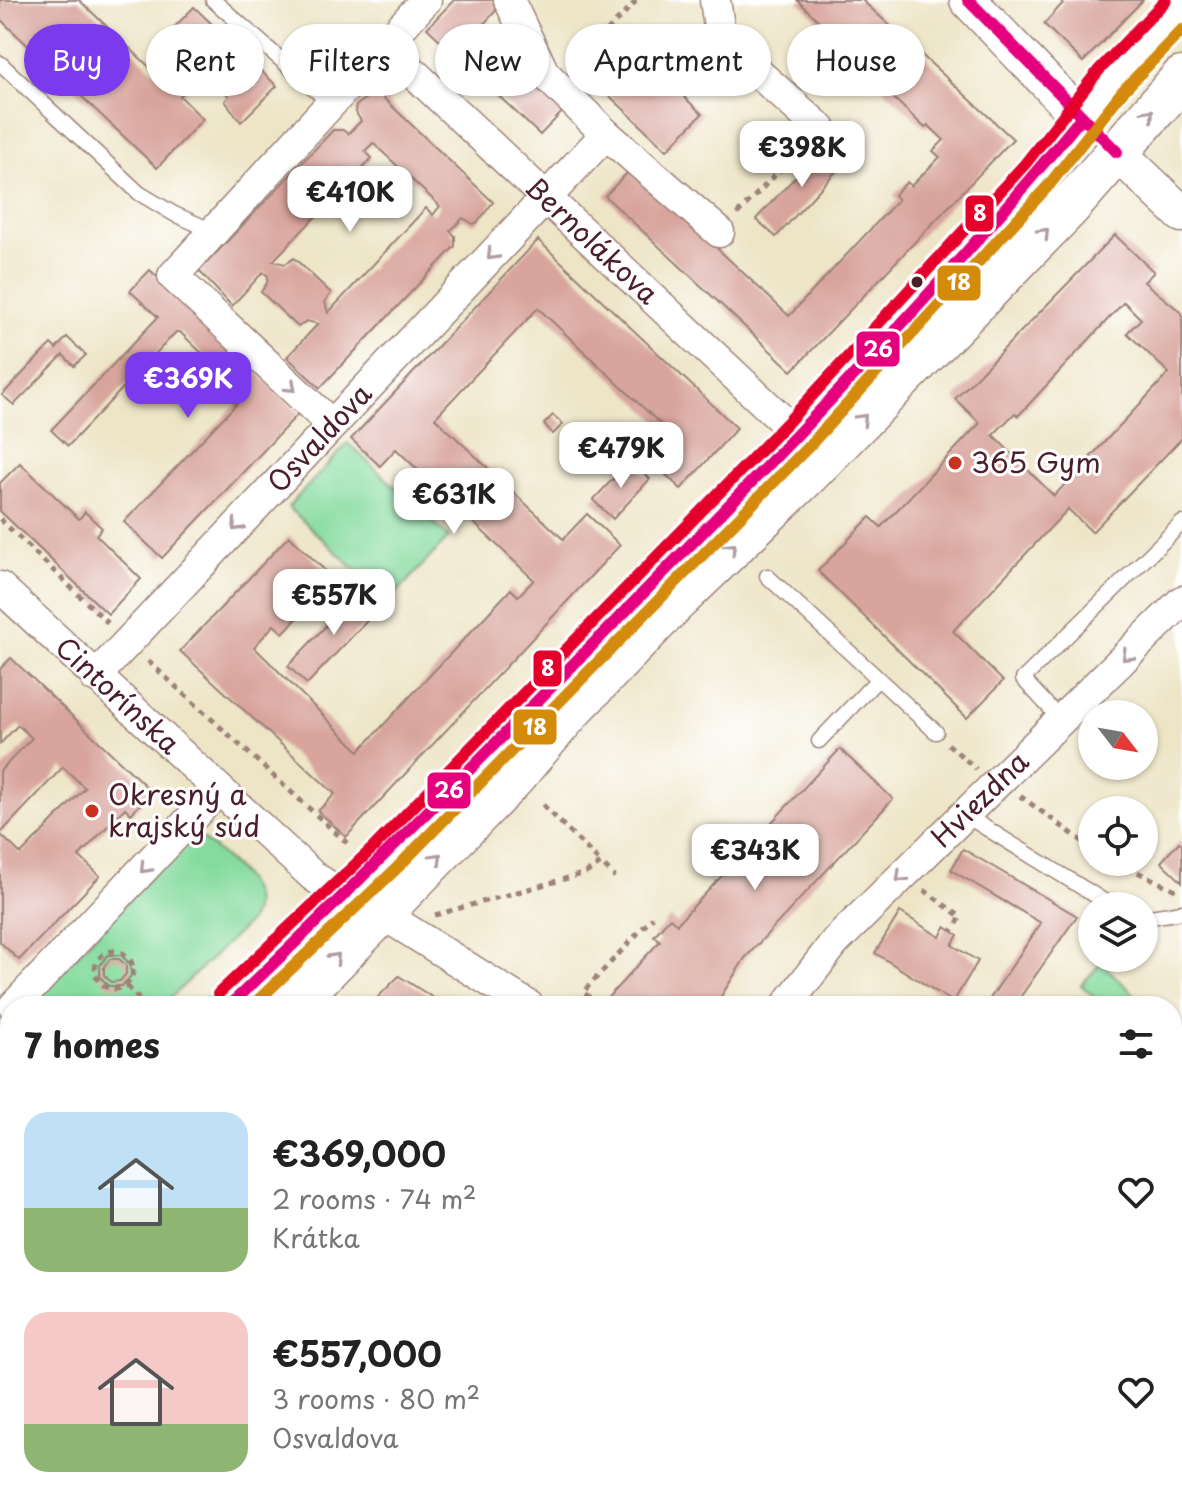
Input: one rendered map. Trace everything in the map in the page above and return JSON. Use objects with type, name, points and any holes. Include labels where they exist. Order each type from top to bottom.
[{"type":"main road","points":[[298,996],[363,905],[987,230],[1110,81],[1182,7]]},
{"type":"main road","points":[[242,996],[363,905],[513,778],[571,710],[676,601],[808,474],[1070,206],[1182,78]]},
{"type":"main road","points":[[1081,118],[1117,152]]},
{"type":"street","points":[[405,24],[426,0]]},
{"type":"street","points":[[509,0],[544,73],[606,134],[719,232]]},
{"type":"street","points":[[715,0],[721,40],[821,129]]},
{"type":"street","points":[[968,0],[1081,118]]},
{"type":"street","name":"Bernolákova","points":[[419,78],[798,435]]},
{"type":"street","points":[[332,425],[173,276],[335,96]]},
{"type":"street","name":"Osvaldova","points":[[95,677],[606,134]]},
{"type":"street","points":[[1117,152],[1182,214]]},
{"type":"street","name":"Cintorínska","points":[[0,587],[217,791],[313,876],[513,996]]},
{"type":"street","name":"Hviezdna","points":[[794,996],[835,942],[1182,601]]},
{"type":"street","points":[[23,996],[217,791]]},
{"type":"lane","points":[[213,0],[329,102]]},
{"type":"lane","points":[[0,63],[139,193],[174,214],[213,231]]},
{"type":"lane","points":[[1062,721],[1023,679],[1182,523]]},
{"type":"lane","points":[[767,576],[936,732]]},
{"type":"lane","points":[[819,741],[878,679]]},
{"type":"lane","points":[[965,815],[1089,892]]},
{"type":"lane","points":[[1158,916],[1182,912]]},
{"type":"path","points":[[556,84],[637,0]]},
{"type":"path","points":[[719,232],[821,129]]},
{"type":"path","points":[[0,519],[128,642],[347,843]]},
{"type":"path","points":[[999,782],[1078,838]]},
{"type":"path","points":[[543,805],[615,877]]},
{"type":"path","points":[[434,916],[586,873],[601,863]]},
{"type":"path","points":[[904,875],[961,917],[952,931]]},
{"type":"path","points":[[1147,876],[1182,892]]},
{"type":"path","points":[[588,996],[583,992],[653,917]]},
{"type":"path","points":[[116,949],[130,957],[134,972],[126,986],[111,990],[98,983],[93,968],[101,954],[116,949]]},
{"type":"path","points":[[126,986],[136,996]]},
{"type":"green space","points":[[348,443],[449,537],[389,601],[288,507]]},
{"type":"green space","points":[[194,831],[229,861],[249,885],[254,897],[254,910],[248,923],[172,996],[37,996]]},
{"type":"green space","points":[[1093,972],[1111,972],[1136,996],[1093,996],[1081,985]]},
{"type":"building","points":[[0,0],[79,0],[104,24],[24,24],[24,42],[0,19]]},
{"type":"building","points":[[454,0],[493,0],[500,6],[484,24],[435,24],[435,36],[427,28]]},
{"type":"building","points":[[797,0],[862,0],[888,24],[820,24]]},
{"type":"building","points":[[1060,0],[1143,0],[1083,62],[1044,24],[1063,3]]},
{"type":"building","points":[[194,7],[212,24],[178,24]]},
{"type":"building","points":[[130,48],[146,64],[146,96],[180,96],[203,119],[157,168],[81,96],[130,96]]},
{"type":"building","points":[[925,58],[1013,139],[792,371],[605,196],[632,168],[789,316],[898,200],[894,195],[907,182],[911,186],[940,157],[933,151],[944,140],[928,125],[925,128],[891,96],[925,96]]},
{"type":"building","points":[[264,74],[277,86],[241,122],[225,101],[229,96],[264,96]]},
{"type":"building","points":[[549,90],[567,107],[540,135],[499,96],[549,96]]},
{"type":"building","points":[[368,96],[381,96],[493,202],[478,222],[473,224],[463,218],[450,231],[455,236],[455,246],[320,388],[287,357],[318,324],[307,321],[298,327],[261,292],[268,276],[263,272],[232,306],[199,271],[333,130],[343,130],[348,134],[361,121],[355,111],[356,106]],"holes":[[[373,143],[440,206],[433,215],[426,208],[328,313],[325,302],[331,293],[294,258],[285,264],[273,261],[372,158],[365,151]]]},
{"type":"building","points":[[610,96],[683,96],[702,114],[667,150]]},
{"type":"building","points":[[829,141],[848,158],[776,237],[756,219]]},
{"type":"building","points":[[1115,235],[1154,272],[1144,282],[1182,313],[1182,438],[1092,532],[1068,509],[953,631],[1003,681],[967,718],[818,571],[870,517],[881,527],[980,423],[955,399]],"holes":[[[1124,302],[1141,319],[1127,333],[1169,373],[1054,496],[993,435],[1015,413],[1018,416]]]},
{"type":"building","points":[[538,240],[737,428],[681,489],[646,456],[669,432],[538,308],[435,418],[563,539],[587,514],[620,545],[346,837],[318,811],[335,794],[180,651],[289,536],[334,579],[283,633],[274,625],[254,647],[359,751],[511,589],[518,596],[534,580],[396,449],[380,466],[351,439]]},
{"type":"building","points":[[150,270],[299,413],[162,558],[124,522],[245,395],[180,332],[176,332],[68,446],[51,430],[158,317],[130,291]]},
{"type":"building","points":[[67,337],[86,355],[74,366],[63,355],[14,405],[2,395],[51,344],[56,349]]},
{"type":"building","points":[[553,415],[563,424],[553,434],[544,424]]},
{"type":"building","points":[[630,461],[650,479],[613,519],[593,500]]},
{"type":"building","points":[[20,463],[79,519],[85,512],[102,528],[96,535],[141,579],[108,614],[0,511],[0,483]]},
{"type":"building","points":[[360,590],[379,608],[307,684],[288,666]]},
{"type":"building","name":"Okresný a krajský súd","points":[[11,658],[152,792],[131,814],[125,808],[79,856],[100,876],[19,960],[0,942],[0,771],[32,738],[18,725],[0,744],[0,669]],"holes":[[[63,767],[85,788],[21,854],[0,834]]]},
{"type":"building","points":[[840,749],[893,799],[745,958],[721,996],[609,996],[660,941],[654,936],[666,922],[670,918],[677,924]]},
{"type":"building","points":[[1179,842],[1182,844],[1182,882],[1161,862]]},
{"type":"building","points":[[963,849],[1077,916],[1021,996],[992,996],[1041,923],[951,870]]},
{"type":"building","points":[[900,912],[940,937],[945,927],[958,935],[952,945],[978,961],[957,996],[943,996],[875,953]]},
{"type":"building","points":[[108,955],[121,955],[130,964],[131,976],[122,986],[109,986],[100,977],[100,965]],"holes":[[[110,959],[119,959],[126,965],[126,974],[120,981],[111,982],[104,975],[104,966]]]},
{"type":"building","points":[[399,976],[430,996],[379,996]]},
{"type":"transit line","name":"26","points":[[968,0],[1117,152]]},
{"type":"transit line","name":"8","points":[[218,994],[375,846],[786,424],[1025,164],[1099,70],[1166,0]]},
{"type":"transit line","name":"18","points":[[263,996],[397,868],[809,446],[1049,185],[1122,92],[1182,30]]},
{"type":"transit line","name":"26","points":[[239,996],[443,796],[819,412],[979,238],[1081,118]]},
{"type":"place","name":"365 Gym","points":[[955,463]]},
{"type":"place","name":"Okresný a krajský súd","points":[[92,811]]}]
